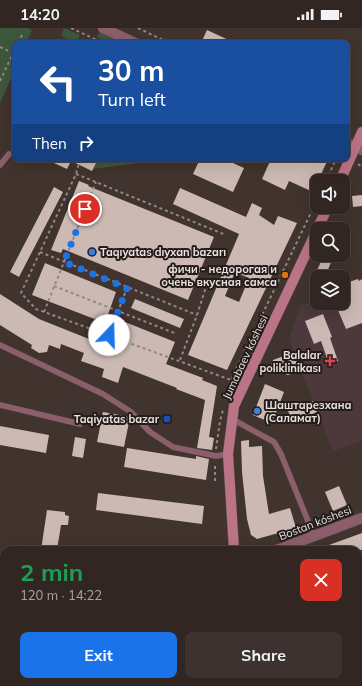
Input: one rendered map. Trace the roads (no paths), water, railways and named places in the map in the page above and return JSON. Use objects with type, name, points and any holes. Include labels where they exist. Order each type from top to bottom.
[{"type":"street","points":[[103,28],[122,40]]},
{"type":"street","points":[[350,158],[362,132]]},
{"type":"street","points":[[343,174],[348,162]]},
{"type":"street","name":"Jumabaev kóshesi","points":[[234,546],[228,454],[234,406],[310,244]]},
{"type":"street","name":"Bostan kóshesi","points":[[288,546],[362,518]]},
{"type":"lane","points":[[0,165],[9,154]]},
{"type":"lane","points":[[0,345],[103,394],[131,412],[150,432],[173,447],[216,456],[228,454]]},
{"type":"lane","points":[[0,406],[80,424]]},
{"type":"lane","points":[[232,419],[274,442],[281,454],[314,536]]},
{"type":"place","name":"Taqıyatas dıyxan bazarı","points":[[92,252]]},
{"type":"place","name":"фичи - недорогая и очень вкусная самса","points":[[285,275]]},
{"type":"place","name":"Balalar poliklinikası","points":[[330,361]]},
{"type":"place","name":"Шаштарезхана (Саламат)","points":[[257,411]]},
{"type":"place","name":"Taqiyatas bazar","points":[[167,419]]}]
